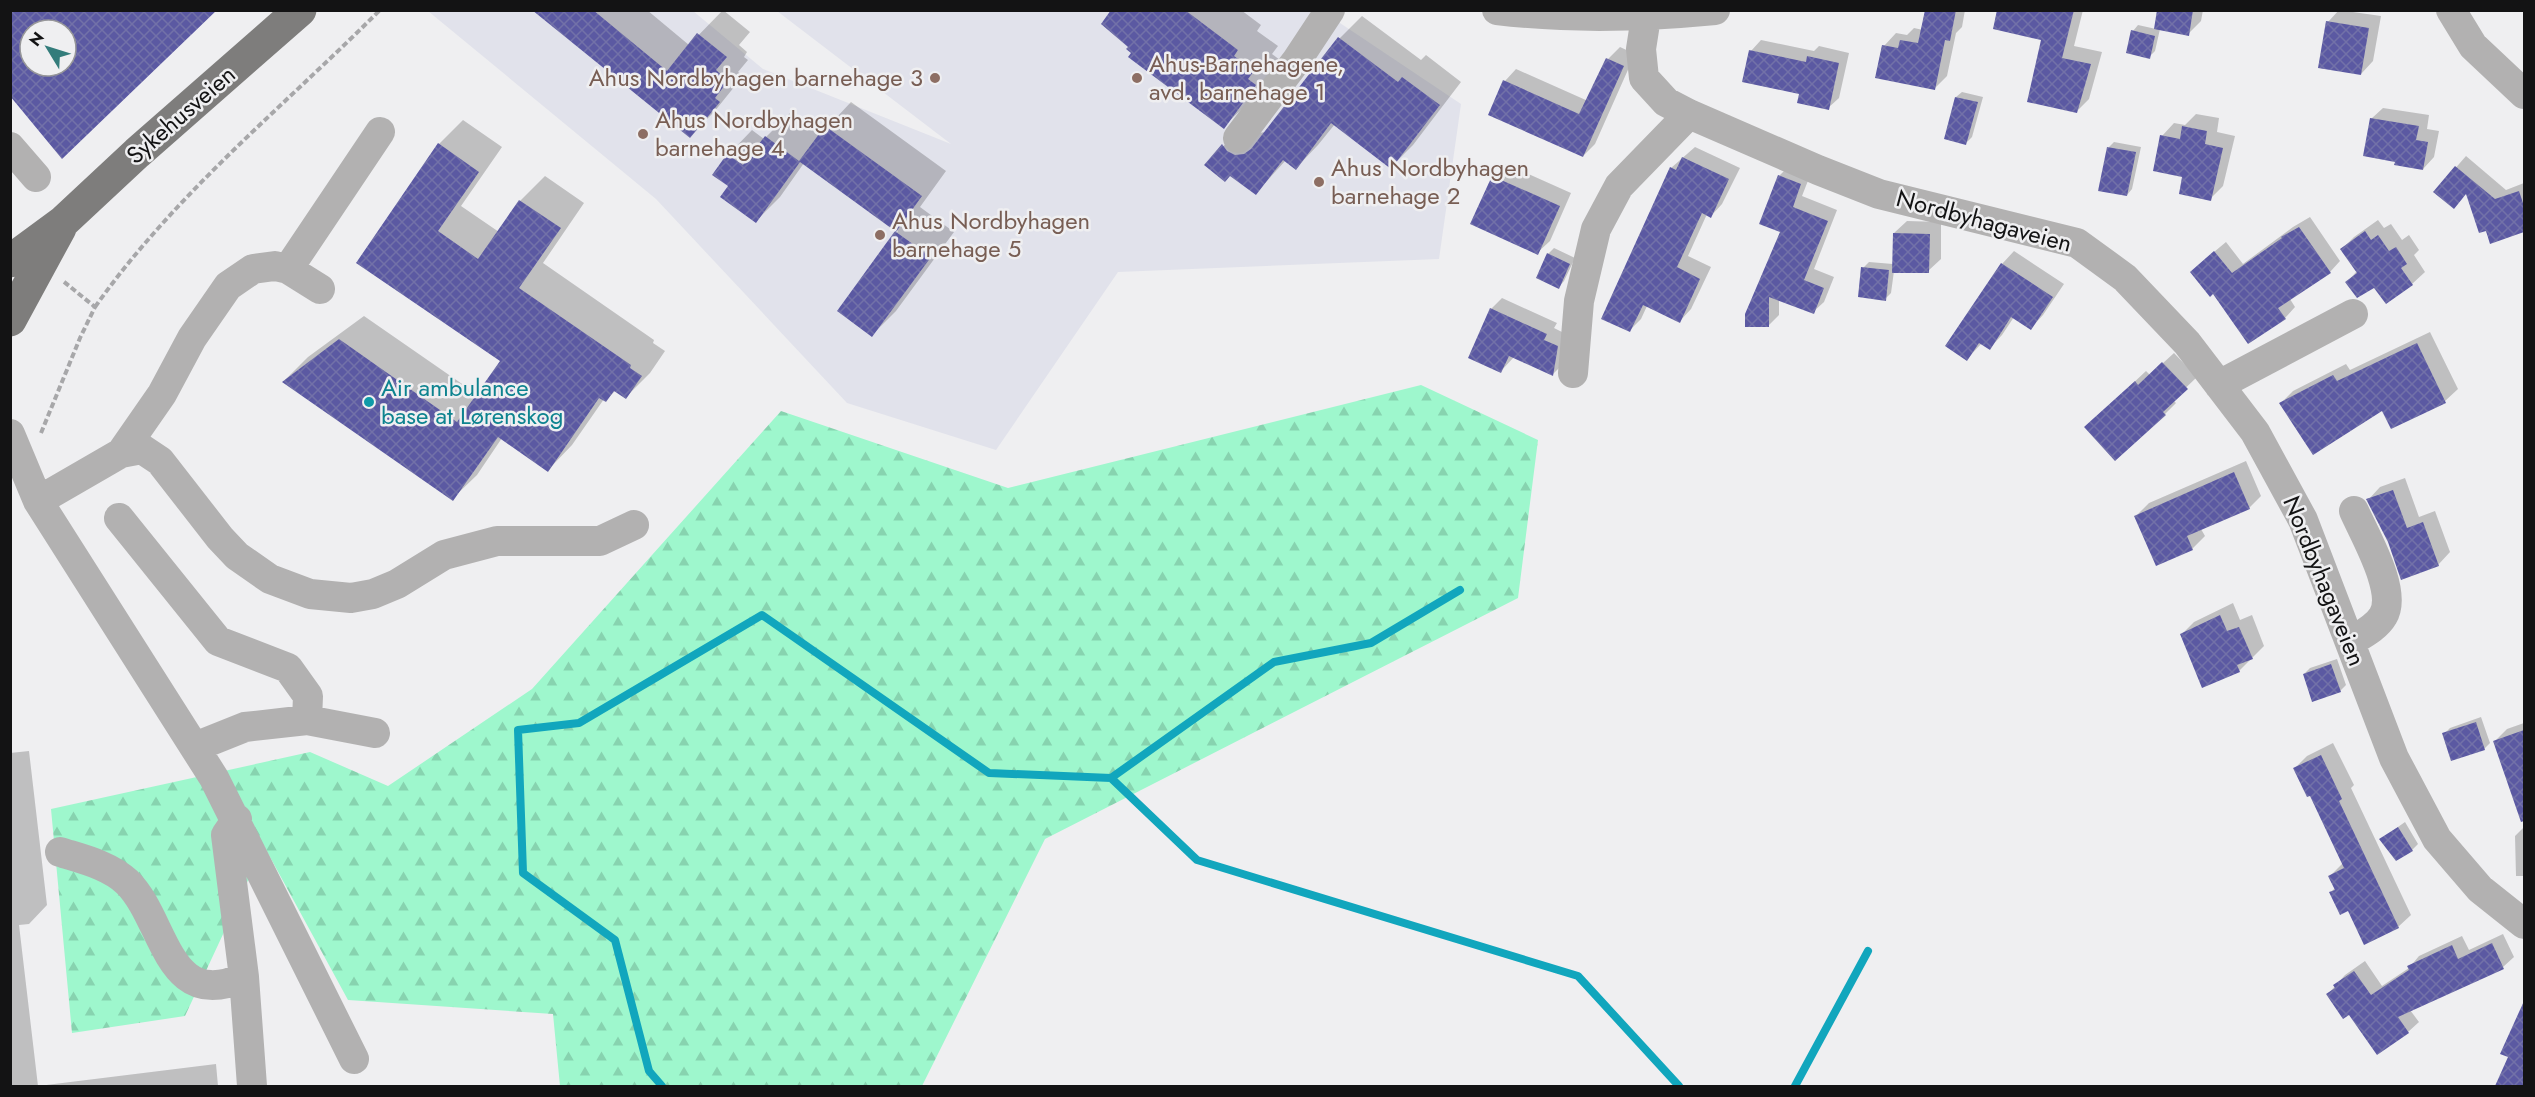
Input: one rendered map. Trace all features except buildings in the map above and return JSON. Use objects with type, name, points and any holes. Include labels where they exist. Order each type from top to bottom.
[{"type":"main road","name":"Sykehusveien","points":[[10,261],[63,222],[137,153],[300,10]]},
{"type":"main road","name":"Sykehusveien","points":[[10,320],[63,222]]},
{"type":"street","points":[[1238,138],[1297,60],[1330,10]]},
{"type":"street","points":[[1497,10],[1646,17],[1715,10]]},
{"type":"street","points":[[2451,10],[2474,46],[2524,94]]},
{"type":"street","name":"Nordbyhagaveien","points":[[1646,17],[1641,49],[1644,78],[1666,102],[1818,170],[1880,194],[2077,243],[2125,278],[2187,343],[2254,432],[2303,520],[2394,758],[2437,839],[2480,889],[2524,924]]},
{"type":"street","points":[[1573,374],[1579,301],[1596,229],[1619,186],[1689,114]]},
{"type":"street","points":[[288,269],[380,132]]},
{"type":"street","points":[[10,147],[36,177]]},
{"type":"street","points":[[121,453],[162,394],[192,338],[228,286],[253,270],[275,266],[288,269],[320,290]]},
{"type":"street","points":[[2218,385],[2353,314]]},
{"type":"street","points":[[25,435],[38,501],[195,747],[237,819],[354,1059]]},
{"type":"street","points":[[38,501],[121,453],[142,449],[160,461],[219,538],[237,556],[270,579],[310,594],[351,598],[373,594],[397,584],[444,555],[497,541],[600,541],[634,525]]},
{"type":"street","points":[[10,482],[38,501]]},
{"type":"street","points":[[2350,642],[2374,626],[2383,616],[2388,603],[2387,588],[2354,511]]},
{"type":"street","points":[[119,518],[218,641],[288,669],[308,696],[307,720]]},
{"type":"street","points":[[195,747],[245,727],[307,720],[375,733]]},
{"type":"street","points":[[237,819],[226,835],[244,977],[252,1086]]},
{"type":"street","points":[[60,852],[104,868],[127,882],[140,899],[164,948],[181,972],[200,984],[213,986],[229,984],[244,977]]},
{"type":"path","points":[[25,435],[95,307],[130,259],[180,203],[380,10]]},
{"type":"path","points":[[58,277],[95,307]]},
{"type":"shaded area","points":[[428,11],[693,11],[763,69],[951,144],[777,11],[1322,11],[1461,104],[1439,259],[1118,272],[996,450],[847,403],[656,199]]},
{"type":"green space","points":[[1421,385],[1538,440],[1518,598],[1045,839],[922,1086],[560,1086],[553,1014],[348,1000],[264,846],[185,1016],[72,1033],[51,809],[310,752],[388,786],[532,689],[781,411],[1008,488]]},
{"type":"waterway","points":[[1111,778],[1274,662],[1371,643],[1460,590]]},
{"type":"waterway","points":[[662,1086],[649,1071],[615,940],[523,873],[518,730],[579,723],[762,615],[989,773],[1111,778],[1197,860],[1578,976],[1679,1086]]},
{"type":"waterway","points":[[1795,1086],[1868,951]]},
{"type":"place","name":"Ahus Nordbyhagen barnehage 3","points":[[935,78]]},
{"type":"place","name":"Ahus-Barnehagene, avd. barnehage 1","points":[[1137,78]]},
{"type":"place","name":"Ahus Nordbyhagen barnehage 4","points":[[643,134]]},
{"type":"place","name":"Ahus Nordbyhagen barnehage 2","points":[[1319,182]]},
{"type":"place","name":"Ahus Nordbyhagen barnehage 5","points":[[880,235]]},
{"type":"place","name":"Air ambulance base at Lørenskog","points":[[369,402]]}]
